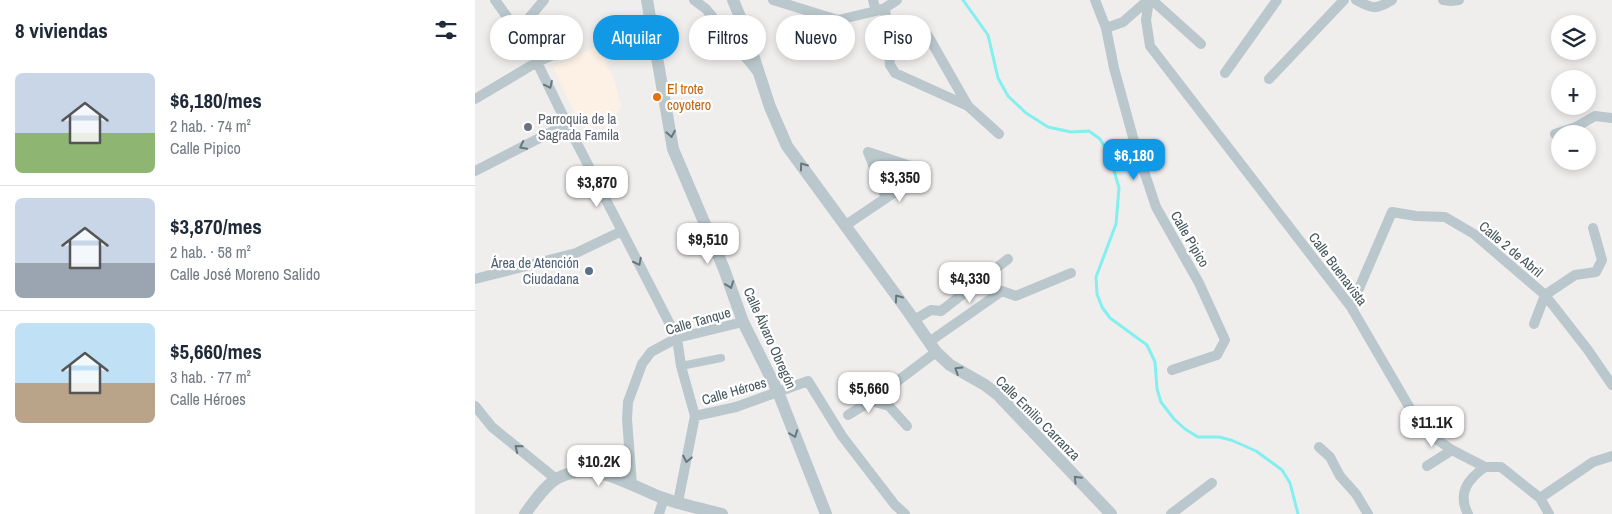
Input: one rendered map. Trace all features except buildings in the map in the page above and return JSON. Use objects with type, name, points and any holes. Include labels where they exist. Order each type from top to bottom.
[{"type":"street","points":[[495,0],[506,15]]},
{"type":"street","points":[[531,15],[544,0]]},
{"type":"street","name":"Calle Álvaro Obregón","points":[[647,0],[673,149],[724,269],[743,322],[778,392],[826,514]]},
{"type":"street","points":[[694,0],[706,9],[759,73]]},
{"type":"street","name":"Calle Emilio Carranza","points":[[733,0],[770,107],[787,146],[846,225],[932,347],[950,364],[998,395],[1111,514]]},
{"type":"street","points":[[773,0],[838,20],[881,10],[897,0]]},
{"type":"street","points":[[873,0],[881,10],[882,15]]},
{"type":"street","name":"Calle Pipico","points":[[1095,0],[1106,28],[1114,68],[1134,141],[1156,207],[1199,283],[1225,340],[1217,355],[1172,370]]},
{"type":"street","points":[[1106,28],[1123,22],[1150,0],[1201,44]]},
{"type":"street","name":"Calle Buenavista","points":[[1150,0],[1146,20],[1150,46],[1351,307],[1422,429],[1452,450],[1485,467],[1501,467],[1541,498],[1549,514]]},
{"type":"street","points":[[1225,73],[1277,0]]},
{"type":"street","points":[[1269,79],[1344,0]]},
{"type":"street","points":[[1356,0],[1369,8],[1374,8],[1391,0]]},
{"type":"street","points":[[1443,0],[1451,2],[1459,0]]},
{"type":"street","points":[[931,41],[968,106]]},
{"type":"street","points":[[475,99],[542,60]]},
{"type":"street","points":[[890,60],[890,65],[895,73],[968,106],[999,134]]},
{"type":"street","points":[[537,62],[677,338],[681,366],[695,416]]},
{"type":"street","points":[[1581,125],[1595,116],[1612,118]]},
{"type":"street","points":[[475,170],[567,124]]},
{"type":"street","points":[[846,225],[886,198],[926,171],[869,152],[886,198]]},
{"type":"street","name":"Calle 2 de Abril","points":[[1351,307],[1392,212],[1417,216],[1445,217],[1474,234],[1545,296],[1588,350],[1612,385]]},
{"type":"street","points":[[1534,324],[1545,296],[1575,275],[1596,272],[1602,260],[1593,228]]},
{"type":"street","points":[[475,279],[576,253],[622,232]]},
{"type":"street","points":[[914,320],[931,310],[941,311],[1008,259]]},
{"type":"street","points":[[848,415],[871,401],[932,347],[1002,292],[1016,296],[1071,273]]},
{"type":"street","name":"Calle Tanque","points":[[632,485],[627,419],[629,402],[642,364],[651,352],[677,338],[743,322]]},
{"type":"street","points":[[681,366],[721,358]]},
{"type":"street","points":[[862,379],[871,401]]},
{"type":"street","name":"Calle Héroes","points":[[678,502],[695,416],[736,406],[808,381],[842,436],[895,505],[905,514]]},
{"type":"street","points":[[871,401],[889,406],[907,426]]},
{"type":"street","points":[[475,406],[492,428],[556,479]]},
{"type":"street","points":[[1319,446],[1330,457],[1368,514]]},
{"type":"street","points":[[1427,466],[1452,450]]},
{"type":"street","points":[[1541,498],[1593,462],[1612,456]]},
{"type":"street","points":[[1468,514],[1465,510],[1463,489],[1473,476],[1485,467]]},
{"type":"street","points":[[525,514],[556,479],[577,471],[609,475],[664,498],[722,514]]},
{"type":"street","points":[[1171,514],[1212,483]]},
{"type":"street","points":[[659,514],[664,498]]},
{"type":"shaded area","points":[[593,48],[593,60],[606,60],[614,79],[621,107],[609,122],[601,127],[586,128],[579,122],[553,67],[568,60],[583,60],[583,53]]},
{"type":"waterway","points":[[963,0],[988,35],[998,78],[1008,96],[1026,113],[1048,127],[1071,132],[1089,131],[1100,139],[1110,156],[1119,188],[1116,224],[1096,277],[1097,294],[1102,307],[1110,318],[1147,345],[1155,362],[1157,389],[1161,402],[1174,419],[1198,437],[1219,437],[1231,440],[1256,451],[1282,470],[1290,483],[1298,514]]},
{"type":"place","name":"El trote coyotero","points":[[657,97]]},
{"type":"place","name":"Parroquia de la Sagrada Famila","points":[[528,127]]},
{"type":"place","name":"Área de Atención Ciudadana","points":[[589,271]]}]
